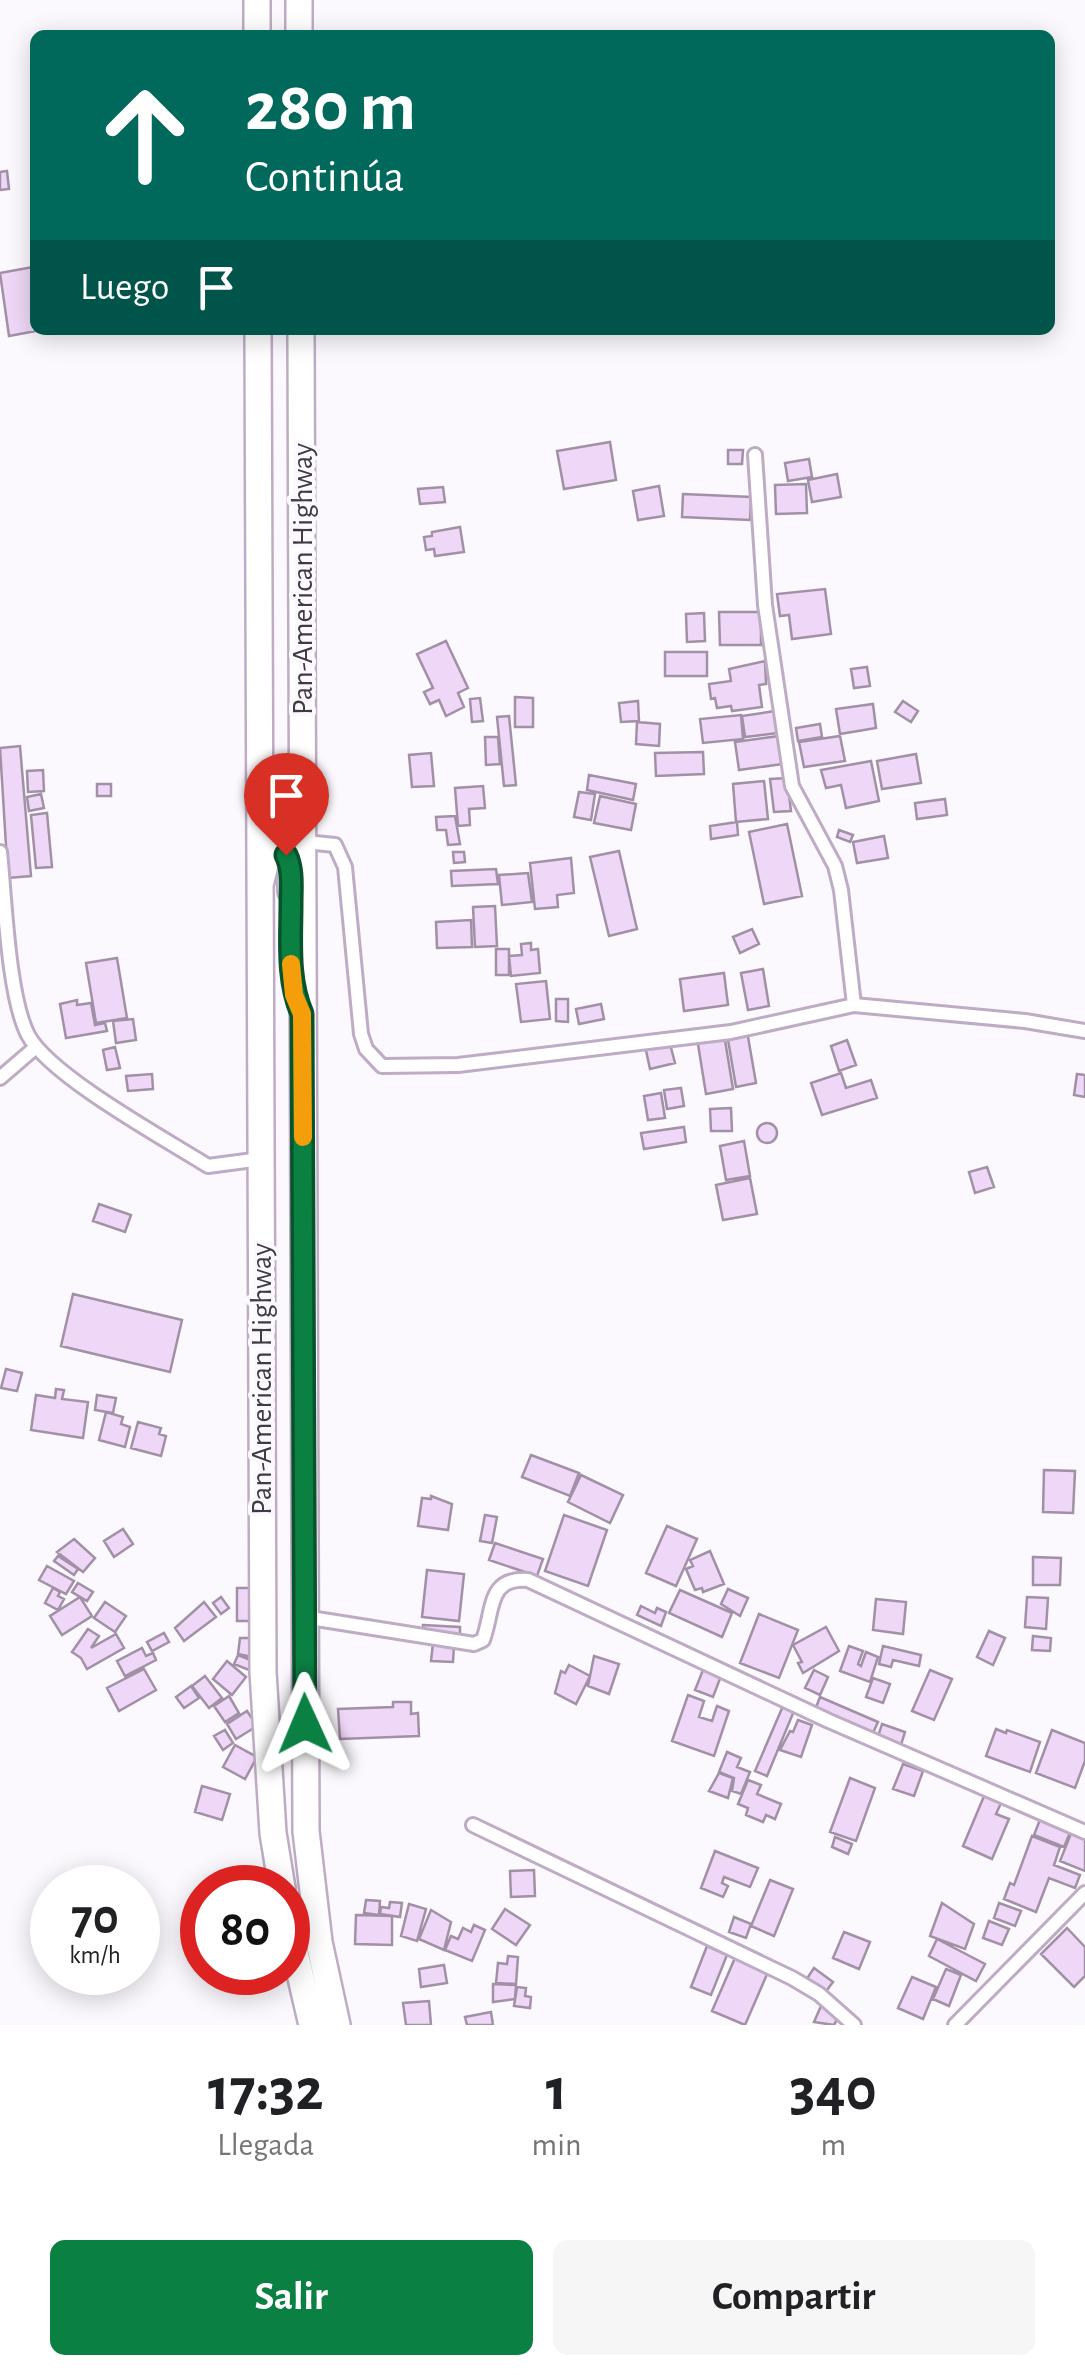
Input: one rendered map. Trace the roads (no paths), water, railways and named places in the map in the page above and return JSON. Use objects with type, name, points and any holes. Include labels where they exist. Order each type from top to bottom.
[{"type":"highway","points":[[257,0],[258,30]]},
{"type":"highway","points":[[299,0],[299,30]]},
{"type":"highway","name":"Pan-American Highway","points":[[258,335],[263,1672],[272,1833],[278,1865]]},
{"type":"highway","name":"Pan-American Highway","points":[[301,335],[306,1831],[319,1942],[337,2025]]},
{"type":"highway","points":[[260,648],[267,686],[276,842],[284,849],[305,842]]},
{"type":"highway","points":[[260,887],[266,861],[276,854],[286,855],[291,874],[291,976],[302,1014]]},
{"type":"highway","points":[[305,1995],[312,2025]]},
{"type":"street","points":[[755,456],[765,605],[792,786],[835,866],[842,890],[854,1005]]},
{"type":"street","points":[[305,842],[335,845],[344,867],[361,1034],[366,1048],[382,1066],[458,1065],[731,1032],[854,1005],[1025,1021],[1085,1032]]},
{"type":"street","points":[[0,852],[16,1000],[36,1047],[82,1086],[208,1166],[260,1159]]},
{"type":"street","points":[[0,1078],[36,1047]]},
{"type":"street","points":[[304,1617],[474,1644],[483,1640],[495,1592],[505,1582],[528,1580],[829,1721],[1085,1832]]},
{"type":"street","points":[[473,1825],[792,1978],[820,1994],[854,2025]]},
{"type":"street","points":[[956,2025],[1085,1893]]}]
